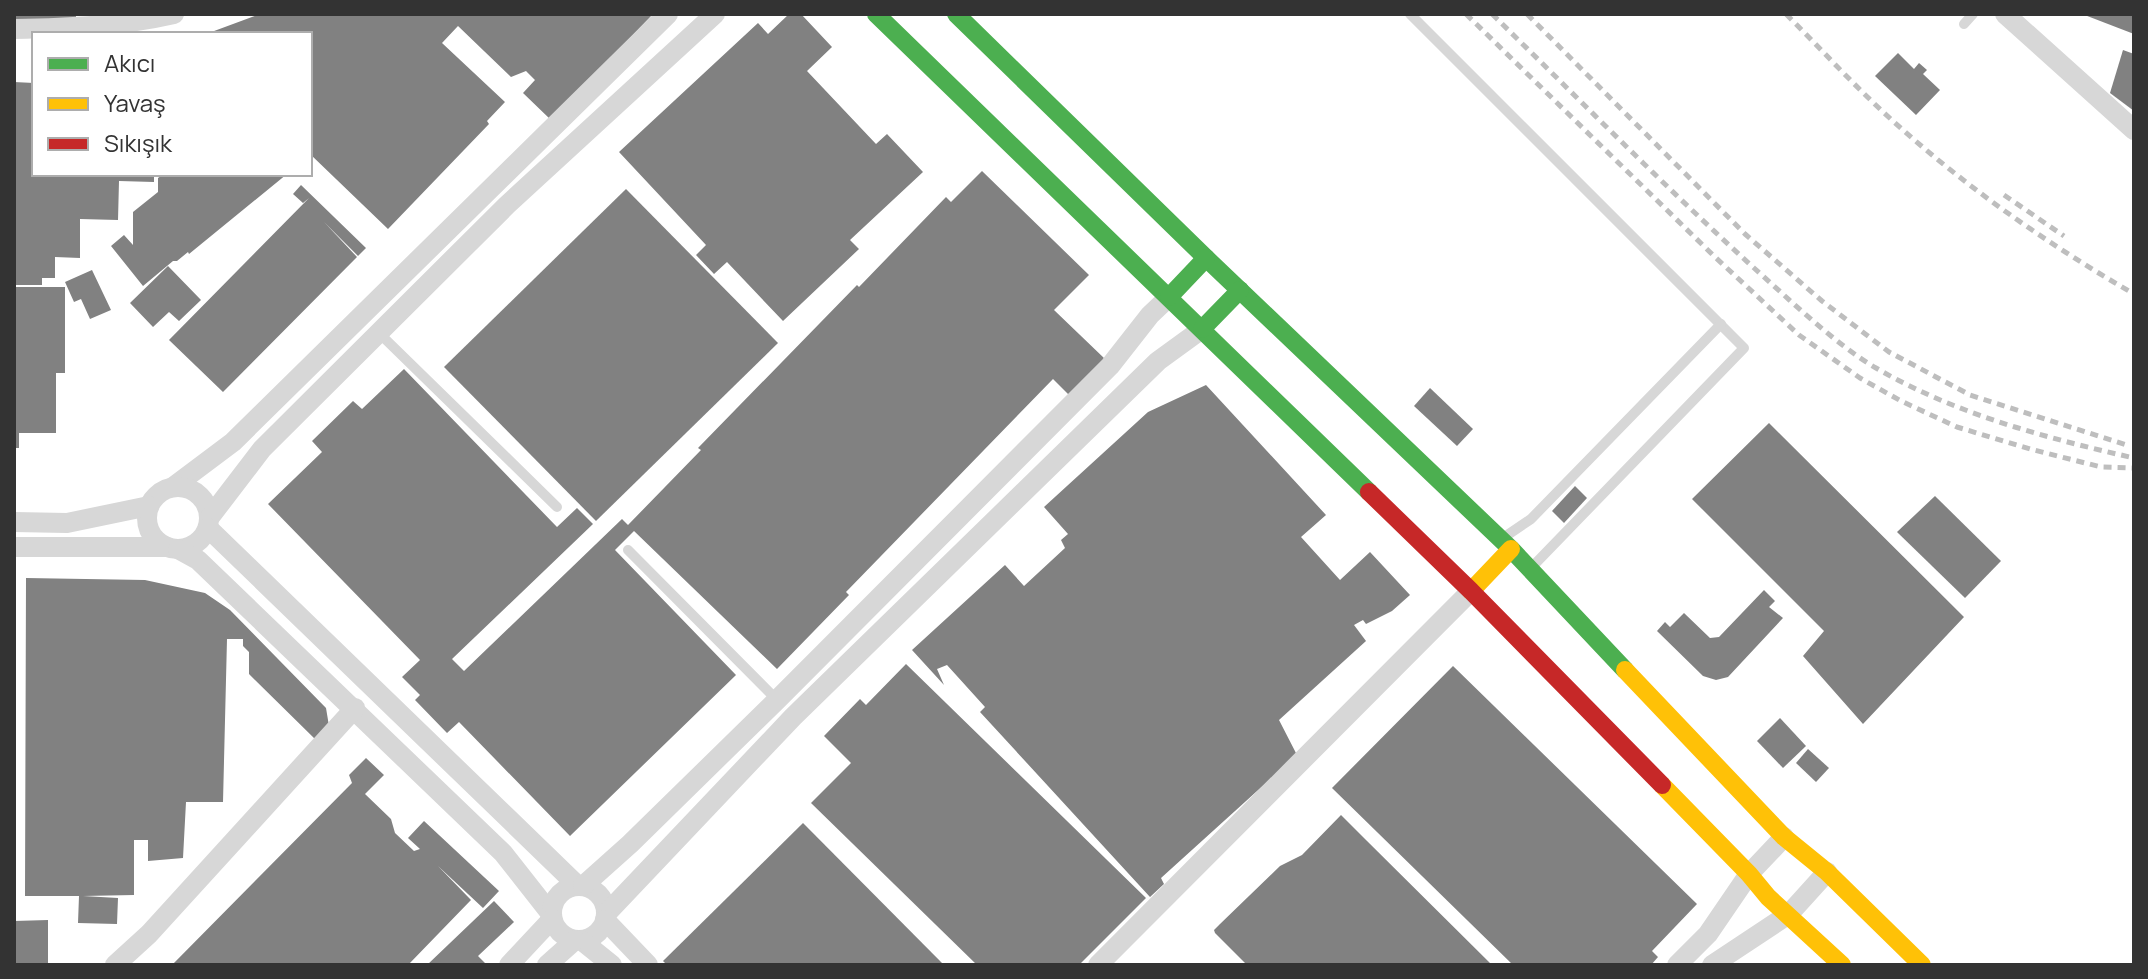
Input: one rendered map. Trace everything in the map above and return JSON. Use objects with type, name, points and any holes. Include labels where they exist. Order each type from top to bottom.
[{"type":"street","points":[[14,29],[63,28],[147,20],[174,14]]},
{"type":"street","points":[[612,965],[578,940],[563,935],[503,853],[198,560],[155,539],[147,517],[149,506],[163,490],[173,487],[233,442],[668,14]]},
{"type":"street","points":[[14,547],[172,548],[195,544],[262,449],[507,205],[715,14]]},
{"type":"street","points":[[876,14],[1471,591],[1768,897],[1842,965]]},
{"type":"street","points":[[956,14],[1506,544],[1784,837],[1827,872],[1922,965]]},
{"type":"street","points":[[2005,14],[2134,130]]},
{"type":"street","points":[[489,187],[507,205]]},
{"type":"street","points":[[509,965],[552,917],[556,898],[562,891],[580,886],[630,844],[777,700],[1110,366],[1150,315],[1206,258]]},
{"type":"street","points":[[397,278],[416,296]]},
{"type":"street","points":[[547,965],[578,940],[596,933],[606,917],[793,717],[1158,361],[1202,329],[1240,290]]},
{"type":"street","points":[[173,487],[194,491],[202,497],[209,522],[580,886],[597,893],[605,906],[606,917],[648,965]]},
{"type":"street","points":[[14,522],[67,523],[149,506]]},
{"type":"street","points":[[1098,965],[1471,591],[1506,544]]},
{"type":"street","points":[[777,700],[793,717]]},
{"type":"street","points":[[115,965],[149,934],[355,708]]},
{"type":"street","points":[[1677,965],[1708,934],[1749,874],[1784,837]]},
{"type":"street","points":[[1712,965],[1789,914],[1827,872]]},
{"type":"lane","points":[[1410,14],[1744,348],[1530,568]]},
{"type":"lane","points":[[1964,24],[1973,14]]},
{"type":"lane","points":[[1506,544],[1721,324]]},
{"type":"lane","points":[[379,333],[557,507]]},
{"type":"lane","points":[[628,550],[777,700]]},
{"type":"building","points":[[14,14],[76,14],[76,20],[14,19]]},
{"type":"building","points":[[260,14],[653,14],[551,120],[523,93],[535,80],[526,71],[511,77],[458,26],[442,43],[505,102],[487,121],[489,124],[388,229],[312,156],[312,32],[211,32]]},
{"type":"building","points":[[789,14],[801,14],[832,47],[807,71],[876,144],[887,134],[923,172],[850,240],[859,249],[783,321],[727,262],[714,274],[696,255],[706,245],[619,152],[758,23],[768,34]]},
{"type":"building","points":[[2082,14],[2134,14],[2134,34]]},
{"type":"building","points":[[2123,50],[2134,54],[2134,111],[2110,93]]},
{"type":"building","points":[[1898,53],[1914,69],[1919,63],[1927,70],[1923,74],[1940,90],[1916,115],[1875,76]]},
{"type":"building","points":[[14,82],[32,83],[32,176],[154,176],[154,182],[119,181],[118,220],[80,219],[80,258],[55,257],[55,278],[42,278],[42,285],[14,285]]},
{"type":"building","points":[[982,171],[1089,275],[1054,310],[1105,359],[1069,395],[1053,379],[846,592],[849,595],[777,669],[634,531],[615,550],[736,675],[570,836],[459,722],[447,733],[415,700],[420,695],[402,677],[420,660],[268,504],[322,452],[312,441],[353,401],[362,409],[404,369],[557,527],[577,508],[593,524],[452,659],[464,671],[622,519],[628,525],[701,450],[698,448],[857,285],[859,287],[946,197],[951,202]]},
{"type":"building","points":[[285,176],[189,254],[173,261],[143,286],[111,246],[124,235],[133,245],[133,212],[158,192],[158,178]]},
{"type":"building","points":[[301,185],[366,248],[358,256],[324,222],[357,257],[223,392],[169,340],[309,198],[303,203],[293,194]]},
{"type":"building","points":[[626,189],[778,343],[596,521],[444,367]]},
{"type":"building","points":[[168,266],[201,300],[179,321],[169,312],[153,327],[130,303]]},
{"type":"building","points":[[92,270],[111,310],[90,319],[81,299],[74,302],[65,282]]},
{"type":"building","points":[[14,287],[65,287],[65,373],[56,373],[56,433],[19,433],[19,448],[14,448]]},
{"type":"building","points":[[1206,385],[1326,515],[1301,537],[1340,580],[1370,552],[1410,595],[1392,611],[1366,624],[1363,620],[1354,625],[1366,641],[1279,720],[1297,755],[1161,878],[1164,884],[1150,897],[980,712],[985,707],[947,665],[937,669],[944,685],[912,650],[1005,565],[1024,586],[1065,548],[1061,540],[1068,534],[1044,507],[1148,412]]},
{"type":"building","points":[[1430,388],[1473,429],[1457,446],[1414,406]]},
{"type":"building","points":[[1769,423],[1964,617],[1863,724],[1803,656],[1824,631],[1692,499]]},
{"type":"building","points":[[1575,486],[1587,498],[1564,523],[1552,511]]},
{"type":"building","points":[[1935,496],[2001,561],[1965,598],[1897,532]]},
{"type":"building","points":[[26,578],[145,580],[205,593],[230,610],[326,708],[329,726],[316,740],[249,674],[249,652],[243,646],[243,639],[227,639],[223,802],[186,802],[183,858],[148,861],[148,840],[134,840],[134,895],[83,896],[118,898],[117,924],[78,923],[79,896],[25,896]]},
{"type":"building","points":[[1764,590],[1775,601],[1769,607],[1783,618],[1728,677],[1716,680],[1703,676],[1657,631],[1665,622],[1670,627],[1684,613],[1710,638],[1719,637]]},
{"type":"building","points":[[906,664],[1146,898],[1079,965],[977,965],[811,803],[851,763],[824,736],[860,699],[866,705]]},
{"type":"building","points":[[1453,666],[1697,904],[1652,951],[1658,957],[1651,965],[1513,965],[1332,788]]},
{"type":"building","points":[[1780,718],[1806,746],[1783,768],[1757,741]]},
{"type":"building","points":[[1808,749],[1829,768],[1816,782],[1796,763]]},
{"type":"building","points":[[366,758],[384,775],[365,794],[391,819],[395,833],[414,851],[420,849],[408,838],[424,821],[499,891],[483,908],[438,866],[471,900],[408,965],[172,965],[352,783],[349,775]]},
{"type":"building","points":[[1341,815],[1492,965],[1247,965],[1214,930],[1280,866],[1302,855]]},
{"type":"building","points":[[803,823],[944,965],[667,965],[663,961]]},
{"type":"building","points":[[494,901],[514,922],[478,956],[487,965],[427,965]]},
{"type":"building","points":[[48,920],[48,965],[14,965],[14,921]]},
{"type":"railway","points":[[1466,14],[1799,335],[1860,378],[1957,427],[2101,467],[2134,468]]},
{"type":"railway","points":[[1492,14],[1720,237],[1813,321],[1860,358],[1906,384],[1969,411],[2035,433],[2134,458]]},
{"type":"railway","points":[[1527,14],[1745,234],[1822,301],[1889,352],[1970,395],[2130,446]]},
{"type":"railway","points":[[1786,14],[1869,98],[1971,186],[2034,232],[2134,294]]},
{"type":"railway","points":[[2004,195],[2064,236]]},
{"type":"traffic: fast","points":[[876,14],[1369,492]]},
{"type":"traffic: fast","points":[[956,14],[1511,549],[1625,670]]},
{"type":"traffic: fast","points":[[1169,297],[1206,258]]},
{"type":"traffic: fast","points":[[1202,329],[1240,290]]},
{"type":"traffic: slow","points":[[1471,591],[1511,549]]},
{"type":"traffic: slow","points":[[1625,670],[1784,837],[1827,872],[1922,965]]},
{"type":"traffic: slow","points":[[1662,785],[1768,897],[1842,965]]},
{"type":"traffic: jam","points":[[1369,492],[1662,785]]}]
